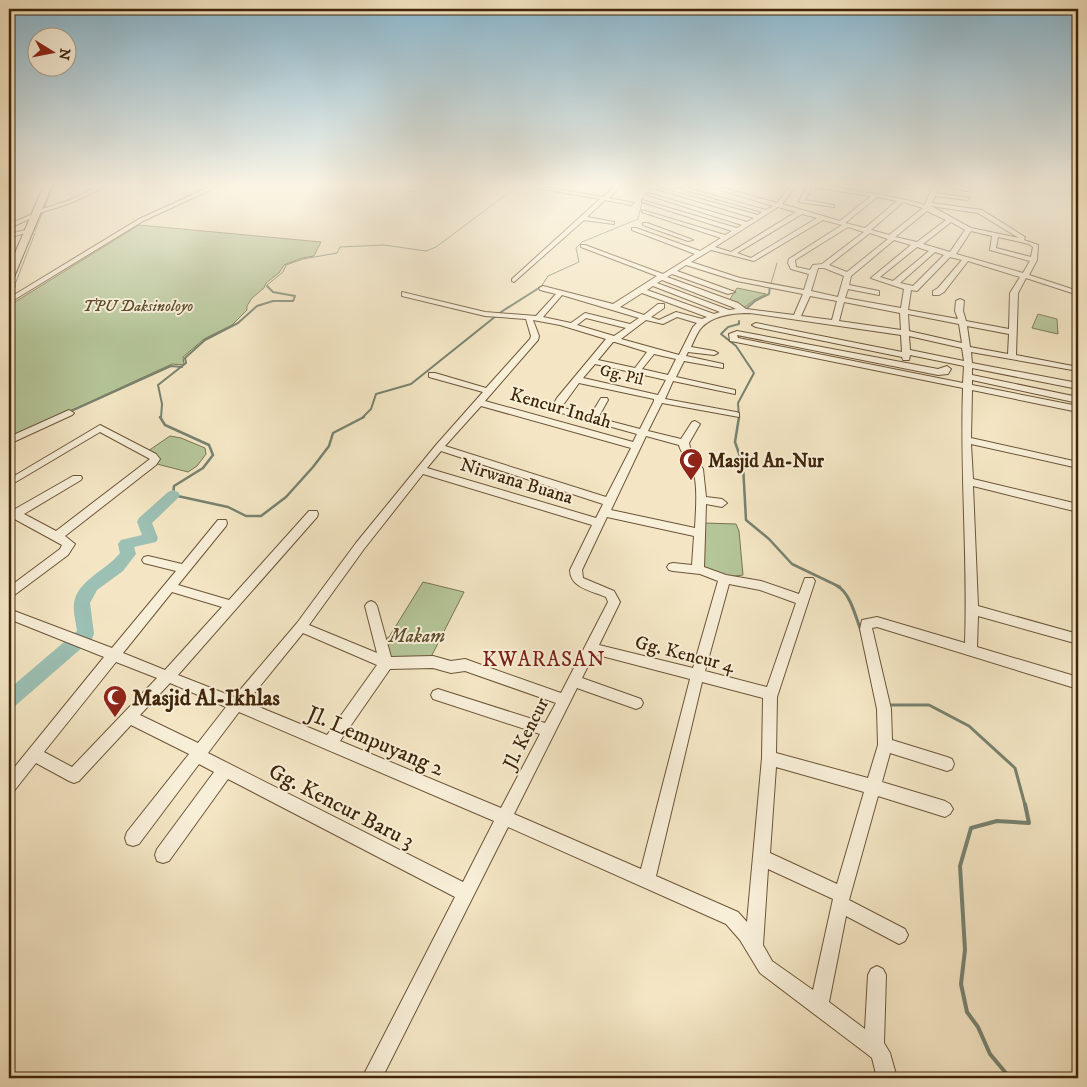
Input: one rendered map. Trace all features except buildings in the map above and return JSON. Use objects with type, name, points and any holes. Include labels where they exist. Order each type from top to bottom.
[{"type":"main road","points":[[10,274],[26,236]]},
{"type":"street","points":[[9,301],[115,236]]},
{"type":"street","points":[[514,280],[563,236]]},
{"type":"street","points":[[650,236],[699,252]]},
{"type":"street","points":[[678,236],[690,240]]},
{"type":"street","points":[[680,246],[697,236]]},
{"type":"street","points":[[710,236],[723,238]]},
{"type":"street","points":[[716,236],[746,245]]},
{"type":"street","points":[[614,307],[727,236]]},
{"type":"street","points":[[732,254],[761,236]]},
{"type":"street","points":[[709,246],[752,260],[790,236]]},
{"type":"street","points":[[812,272],[793,268],[792,259],[827,236]]},
{"type":"street","points":[[824,266],[861,236]]},
{"type":"street","points":[[888,236],[1078,293]]},
{"type":"street","points":[[929,236],[875,278],[914,289],[951,255],[964,236]]},
{"type":"street","points":[[1031,243],[995,236],[992,249],[1034,260]]},
{"type":"street","points":[[1012,357],[1014,292],[1026,276],[1034,260],[1036,246],[1019,236]]},
{"type":"street","points":[[835,323],[848,275],[892,237]]},
{"type":"street","points":[[583,246],[735,305],[744,311]]},
{"type":"street","points":[[894,284],[934,250]]},
{"type":"street","points":[[936,293],[939,292],[966,259]]},
{"type":"street","points":[[684,262],[739,280],[1013,332]]},
{"type":"street","points":[[892,263],[912,268]]},
{"type":"street","points":[[796,318],[807,293],[815,266],[824,266],[848,275]]},
{"type":"street","points":[[670,271],[731,292]]},
{"type":"street","points":[[739,280],[744,272]]},
{"type":"street","points":[[651,283],[729,313]]},
{"type":"street","points":[[844,286],[876,293]]},
{"type":"street","points":[[543,288],[661,322],[676,314],[709,320],[729,313],[744,311],[905,333],[1012,357],[1078,369]]},
{"type":"street","points":[[904,369],[906,353],[904,311],[908,288]]},
{"type":"street","points":[[641,290],[709,320]]},
{"type":"street","points":[[133,838],[237,704],[301,627],[362,544],[439,447],[534,340],[534,318],[560,293]]},
{"type":"street","points":[[405,294],[499,316],[534,318],[572,325],[613,340],[652,351],[682,354],[714,353]]},
{"type":"street","points":[[960,301],[959,311],[963,322],[968,363],[966,440],[969,482],[971,649]]},
{"type":"street","points":[[661,306],[613,340],[593,361],[558,405],[564,411],[592,420],[684,443]]},
{"type":"street","points":[[572,325],[585,315],[631,327]]},
{"type":"street","name":"Jl. Kencur","points":[[372,1078],[614,600],[610,594],[579,581],[575,575],[576,570],[642,432],[682,354],[696,330],[709,320]]},
{"type":"street","points":[[756,325],[968,363],[1078,386]]},
{"type":"street","points":[[947,369],[945,372],[904,369],[737,333],[733,334],[734,340],[1078,400]]},
{"type":"street","points":[[637,371],[652,351]]},
{"type":"street","points":[[682,354],[720,366]]},
{"type":"street","points":[[593,361],[732,392]]},
{"type":"street","points":[[432,375],[487,391]]},
{"type":"street","name":"Gg. Pil","points":[[578,380],[659,400],[736,415]]},
{"type":"street","points":[[967,381],[1078,409]]},
{"type":"street","points":[[592,420],[604,400]]},
{"type":"street","name":"Kencur Indah","points":[[478,402],[636,446]]},
{"type":"street","points":[[9,441],[69,413]]},
{"type":"street","points":[[695,424],[684,443],[686,455],[697,466],[700,500],[699,570]]},
{"type":"street","points":[[9,483],[100,428],[153,456],[155,459],[152,463],[57,536]]},
{"type":"street","points":[[966,440],[1078,465]]},
{"type":"street","points":[[439,447],[604,512],[700,533]]},
{"type":"street","name":"Nirwana Buana","points":[[425,471],[604,512]]},
{"type":"street","points":[[12,513],[77,478]]},
{"type":"street","points":[[969,482],[1078,508]]},
{"type":"street","points":[[700,500],[722,503]]},
{"type":"street","points":[[9,592],[64,552],[68,542],[12,513]]},
{"type":"street","points":[[33,754],[74,776],[168,676],[313,514]]},
{"type":"street","points":[[9,786],[33,754],[222,524]]},
{"type":"street","points":[[148,560],[186,569]]},
{"type":"street","points":[[673,567],[699,570],[725,579],[761,586],[802,600]]},
{"type":"street","points":[[646,881],[697,676],[725,579]]},
{"type":"street","points":[[754,948],[769,758],[771,694],[809,581]]},
{"type":"street","points":[[171,587],[231,605]]},
{"type":"street","points":[[330,743],[386,663],[371,606]]},
{"type":"street","points":[[972,609],[1078,639]]},
{"type":"street","name":"Jl. Lempuyang 2","points":[[9,614],[168,676],[330,743],[503,816],[732,918],[746,934],[766,967],[874,1047]]},
{"type":"street","points":[[819,1006],[841,900],[885,745],[883,704],[866,629],[868,623],[877,622],[1078,683]]},
{"type":"street","points":[[301,627],[386,663],[432,662],[451,667],[466,665],[564,700]]},
{"type":"street","name":"Gg. Kencur 4","points":[[590,648],[771,694]]},
{"type":"street","points":[[573,681],[636,704]]},
{"type":"street","points":[[438,695],[548,730]]},
{"type":"street","name":"Gg. Kencur Baru 3","points":[[130,717],[225,770],[466,893]]},
{"type":"street","points":[[885,745],[947,764]]},
{"type":"street","points":[[769,758],[874,786],[945,809]]},
{"type":"street","points":[[163,854],[225,770]]},
{"type":"street","points":[[760,857],[841,900],[899,935]]},
{"type":"street","points":[[877,975],[874,1047],[880,1053],[887,1078]]},
{"type":"green space","name":"TPU Daksinoloyo","points":[[122,236],[254,236],[321,242],[314,256],[302,258],[284,265],[279,273],[252,298],[247,306],[247,310],[232,325],[204,339],[183,357],[184,365],[172,364],[9,439],[9,319],[15,302]]},
{"type":"green space","points":[[737,288],[766,294],[745,307],[728,302]]},
{"type":"green space","points":[[1038,314],[1057,319],[1058,334],[1032,328]]},
{"type":"green space","points":[[170,436],[181,438],[205,448],[206,454],[197,466],[188,472],[153,463],[148,451]]},
{"type":"green space","points":[[704,523],[736,524],[739,531],[743,575],[728,577],[701,570]]},
{"type":"green space","name":"Makam","points":[[423,582],[464,592],[430,659],[390,660],[385,639],[389,637]]},
{"type":"waterway","points":[[14,287],[34,236]]},
{"type":"waterway","points":[[269,287],[267,285],[283,272],[286,265],[303,259],[337,253],[340,247],[384,245],[426,251],[436,247],[451,236]]},
{"type":"waterway","points":[[541,286],[548,276],[579,262],[576,248],[582,242],[597,236]]},
{"type":"waterway","points":[[770,287],[777,263]]},
{"type":"waterway","points":[[10,298],[15,286]]},
{"type":"waterway","points":[[181,367],[186,363],[185,358],[205,340],[238,323],[257,306],[273,301],[293,301],[295,296],[273,292],[267,286]]},
{"type":"waterway","points":[[362,418],[371,409],[376,394],[411,384],[501,312],[541,286]]},
{"type":"waterway","points":[[746,309],[755,301],[769,294],[770,286]]},
{"type":"waterway","points":[[739,321],[739,324],[728,327],[721,334],[736,346],[754,373],[738,403],[739,417]]},
{"type":"waterway","points":[[69,412],[171,366],[181,367]]},
{"type":"waterway","points":[[161,418],[162,404],[158,385],[181,367]]},
{"type":"waterway","points":[[160,417],[165,425],[209,445],[213,455],[203,468],[174,486],[173,495],[228,507],[246,516],[261,516],[286,497],[329,446],[333,433],[364,417]]},
{"type":"waterway","points":[[739,417],[735,442],[743,465],[746,520],[769,539],[792,564],[840,587]]},
{"type":"waterway","points":[[9,700],[86,634],[82,603],[91,586],[118,567],[128,554],[126,544],[151,538],[144,522],[173,495]]},
{"type":"waterway","points":[[837,586],[842,589],[849,599],[861,631]]},
{"type":"waterway","points":[[888,705],[929,705],[969,726],[1015,768],[1025,805]]},
{"type":"waterway","points":[[1010,1078],[990,1054],[978,1027],[967,1012],[961,984],[965,950],[960,866],[971,828],[997,821],[1029,823],[1025,804]]},
{"type":"place","name":"Masjid An-Nur","points":[[691,481]]},
{"type":"place","name":"Masjid Al-Ikhlas","points":[[115,718]]},
{"type":"district","name":"KWARASAN","points":[[544,659]]}]
